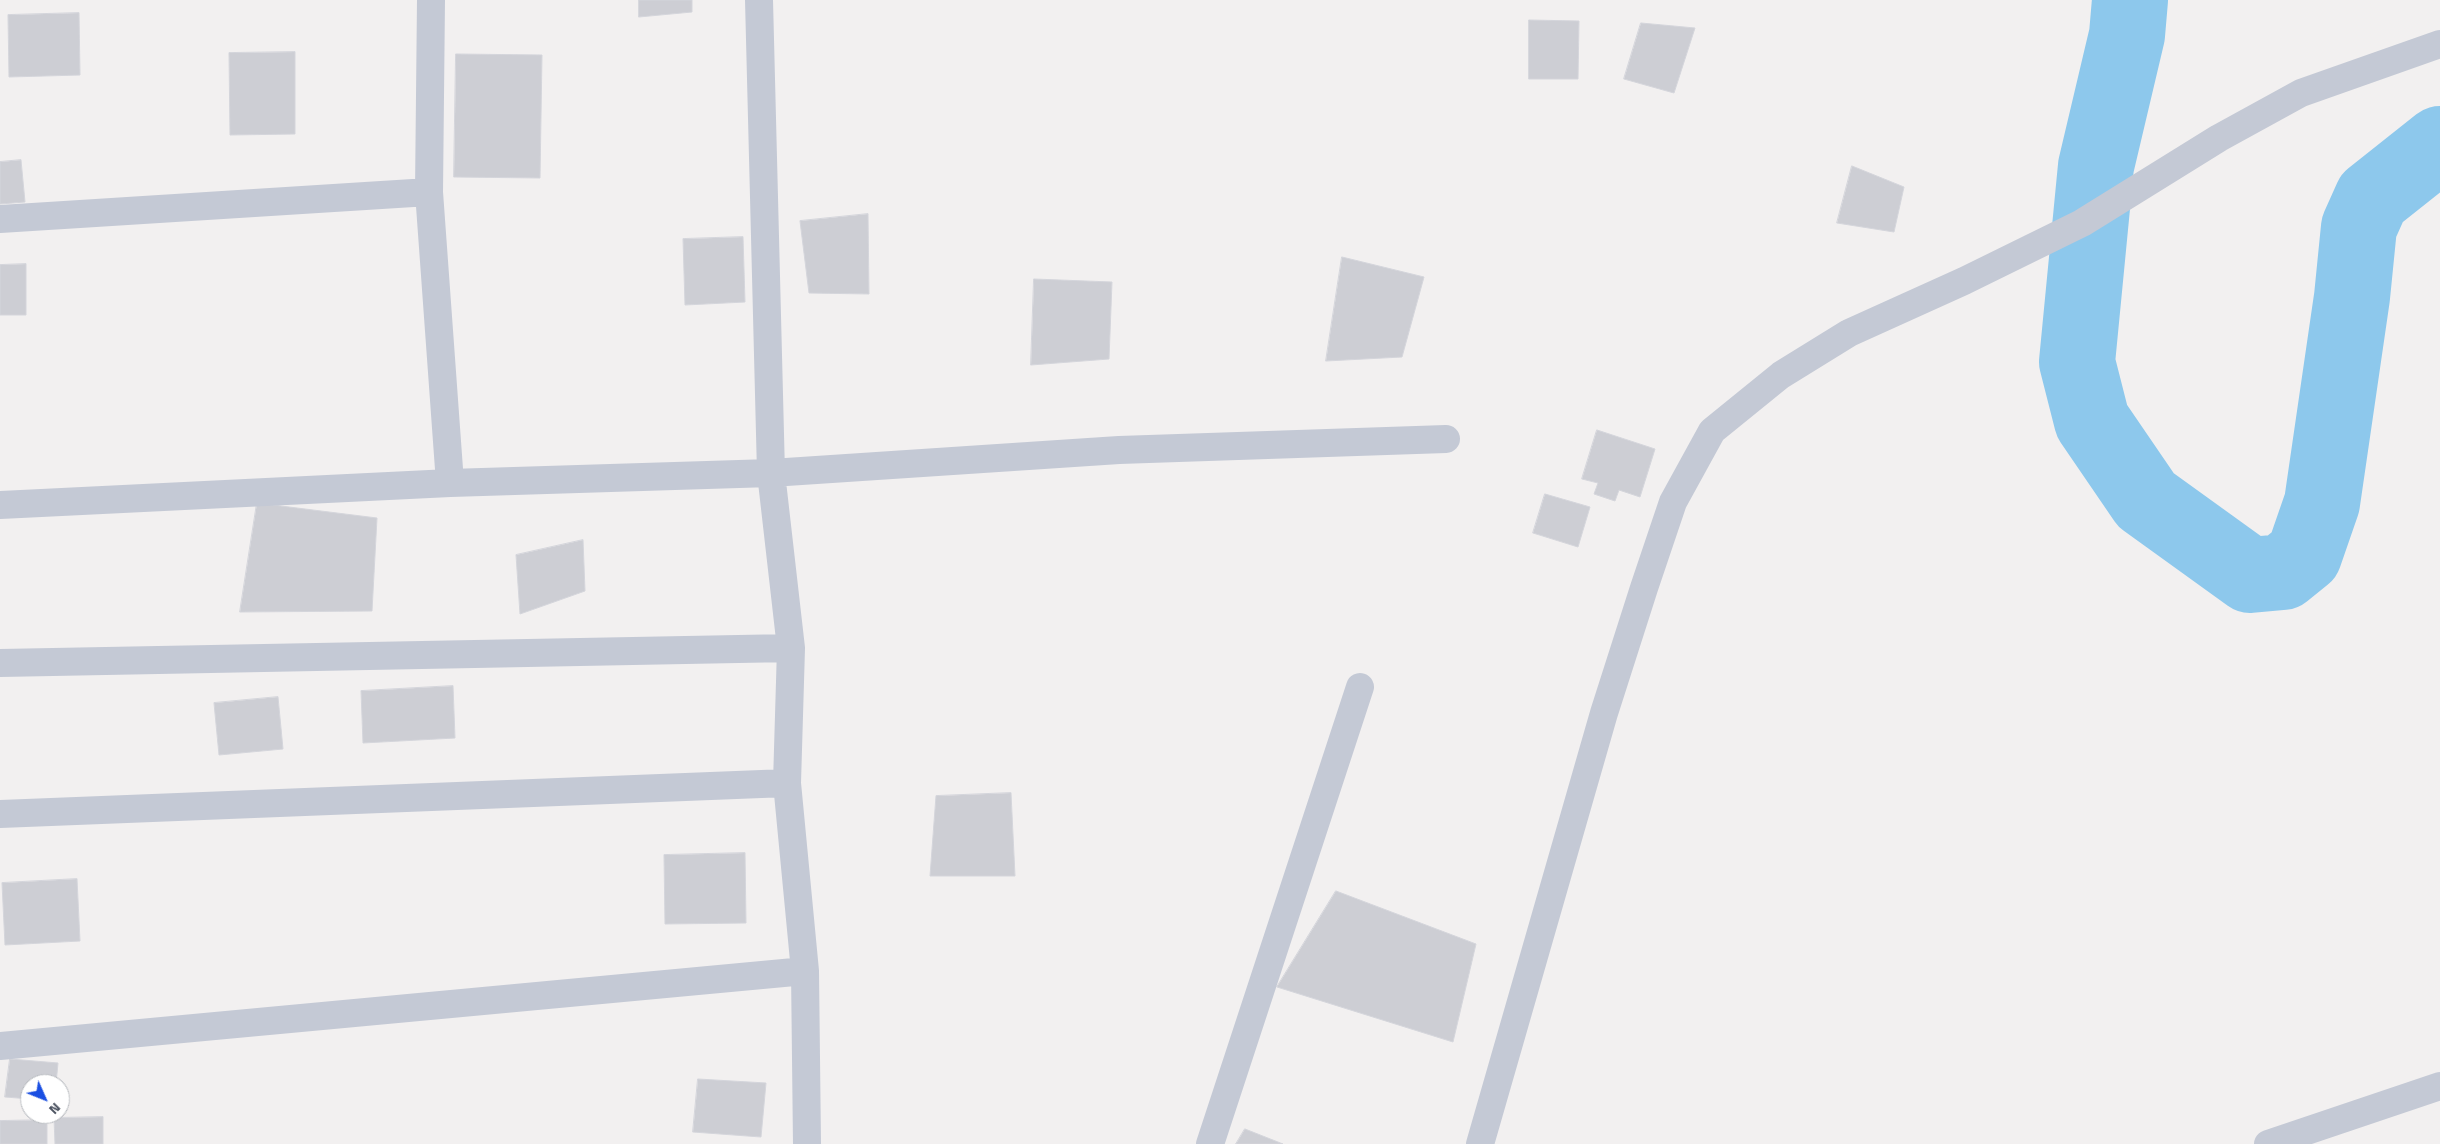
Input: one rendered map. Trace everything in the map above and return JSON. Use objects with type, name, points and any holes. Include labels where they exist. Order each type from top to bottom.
[{"type":"street","points":[[430,0],[429,192],[450,483]]},
{"type":"street","points":[[759,0],[772,473],[791,648],[787,783],[805,971],[799,1144]]},
{"type":"street","points":[[1480,1144],[1604,713],[1644,588],[1673,502],[1712,431],[1781,375],[1849,333],[1964,281],[2082,223],[2219,138],[2301,93],[2440,44]]},
{"type":"street","points":[[0,219],[429,192]]},
{"type":"street","points":[[0,505],[450,483],[772,473],[1119,450],[1446,439]]},
{"type":"street","points":[[0,663],[791,648]]},
{"type":"street","points":[[1210,1144],[1360,687]]},
{"type":"street","points":[[0,814],[787,783]]},
{"type":"street","points":[[0,1046],[805,971]]},
{"type":"street","points":[[2268,1144],[2440,1086]]},
{"type":"building","points":[[639,0],[692,0],[692,12],[639,17]]},
{"type":"building","points":[[79,13],[80,75],[9,77],[8,15]]},
{"type":"building","points":[[1529,20],[1579,21],[1578,79],[1529,79]]},
{"type":"building","points":[[1641,23],[1695,28],[1674,93],[1624,79]]},
{"type":"building","points":[[295,52],[295,134],[230,135],[229,53]]},
{"type":"building","points":[[456,54],[542,55],[540,178],[454,177]]},
{"type":"building","points":[[21,160],[25,202],[0,204],[0,162]]},
{"type":"building","points":[[1852,166],[1904,187],[1894,232],[1837,223]]},
{"type":"building","points":[[868,214],[869,294],[809,293],[800,221]]},
{"type":"building","points":[[743,237],[745,302],[685,305],[683,239]]},
{"type":"building","points":[[1342,257],[1424,277],[1402,357],[1326,361]]},
{"type":"building","points":[[26,264],[26,315],[0,315],[0,265]]},
{"type":"building","points":[[1034,279],[1112,282],[1109,359],[1031,365]]},
{"type":"building","points":[[1597,430],[1655,449],[1640,497],[1619,490],[1615,501],[1594,494],[1598,483],[1582,479]]},
{"type":"building","points":[[1545,494],[1590,507],[1578,547],[1533,533]]},
{"type":"building","points":[[257,503],[377,518],[372,611],[240,612]]},
{"type":"building","points":[[583,540],[585,591],[520,614],[516,555]]},
{"type":"building","points":[[453,686],[455,738],[363,743],[361,691]]},
{"type":"building","points":[[278,697],[283,749],[219,755],[214,703]]},
{"type":"building","points":[[1011,793],[1015,876],[930,876],[936,796]]},
{"type":"building","points":[[745,853],[746,923],[665,924],[664,855]]},
{"type":"building","points":[[77,879],[80,941],[5,945],[2,883]]},
{"type":"building","points":[[1336,891],[1476,944],[1453,1042],[1277,987]]},
{"type":"building","points":[[10,1059],[58,1063],[57,1074],[20,1074],[20,1098],[5,1097]]},
{"type":"building","points":[[698,1079],[766,1083],[761,1137],[693,1132]]},
{"type":"building","points":[[103,1117],[103,1144],[55,1144],[54,1124],[70,1124],[70,1118]]},
{"type":"building","points":[[0,1121],[20,1121],[20,1124],[47,1124],[47,1144],[0,1144]]},
{"type":"building","points":[[1245,1129],[1283,1144],[1236,1144]]},
{"type":"waterway","points":[[2130,0],[2127,35],[2096,166],[2077,362],[2092,421],[2146,500],[2250,575],[2283,572],[2304,555],[2322,503],[2352,297],[2359,227],[2372,198],[2440,144]]}]
